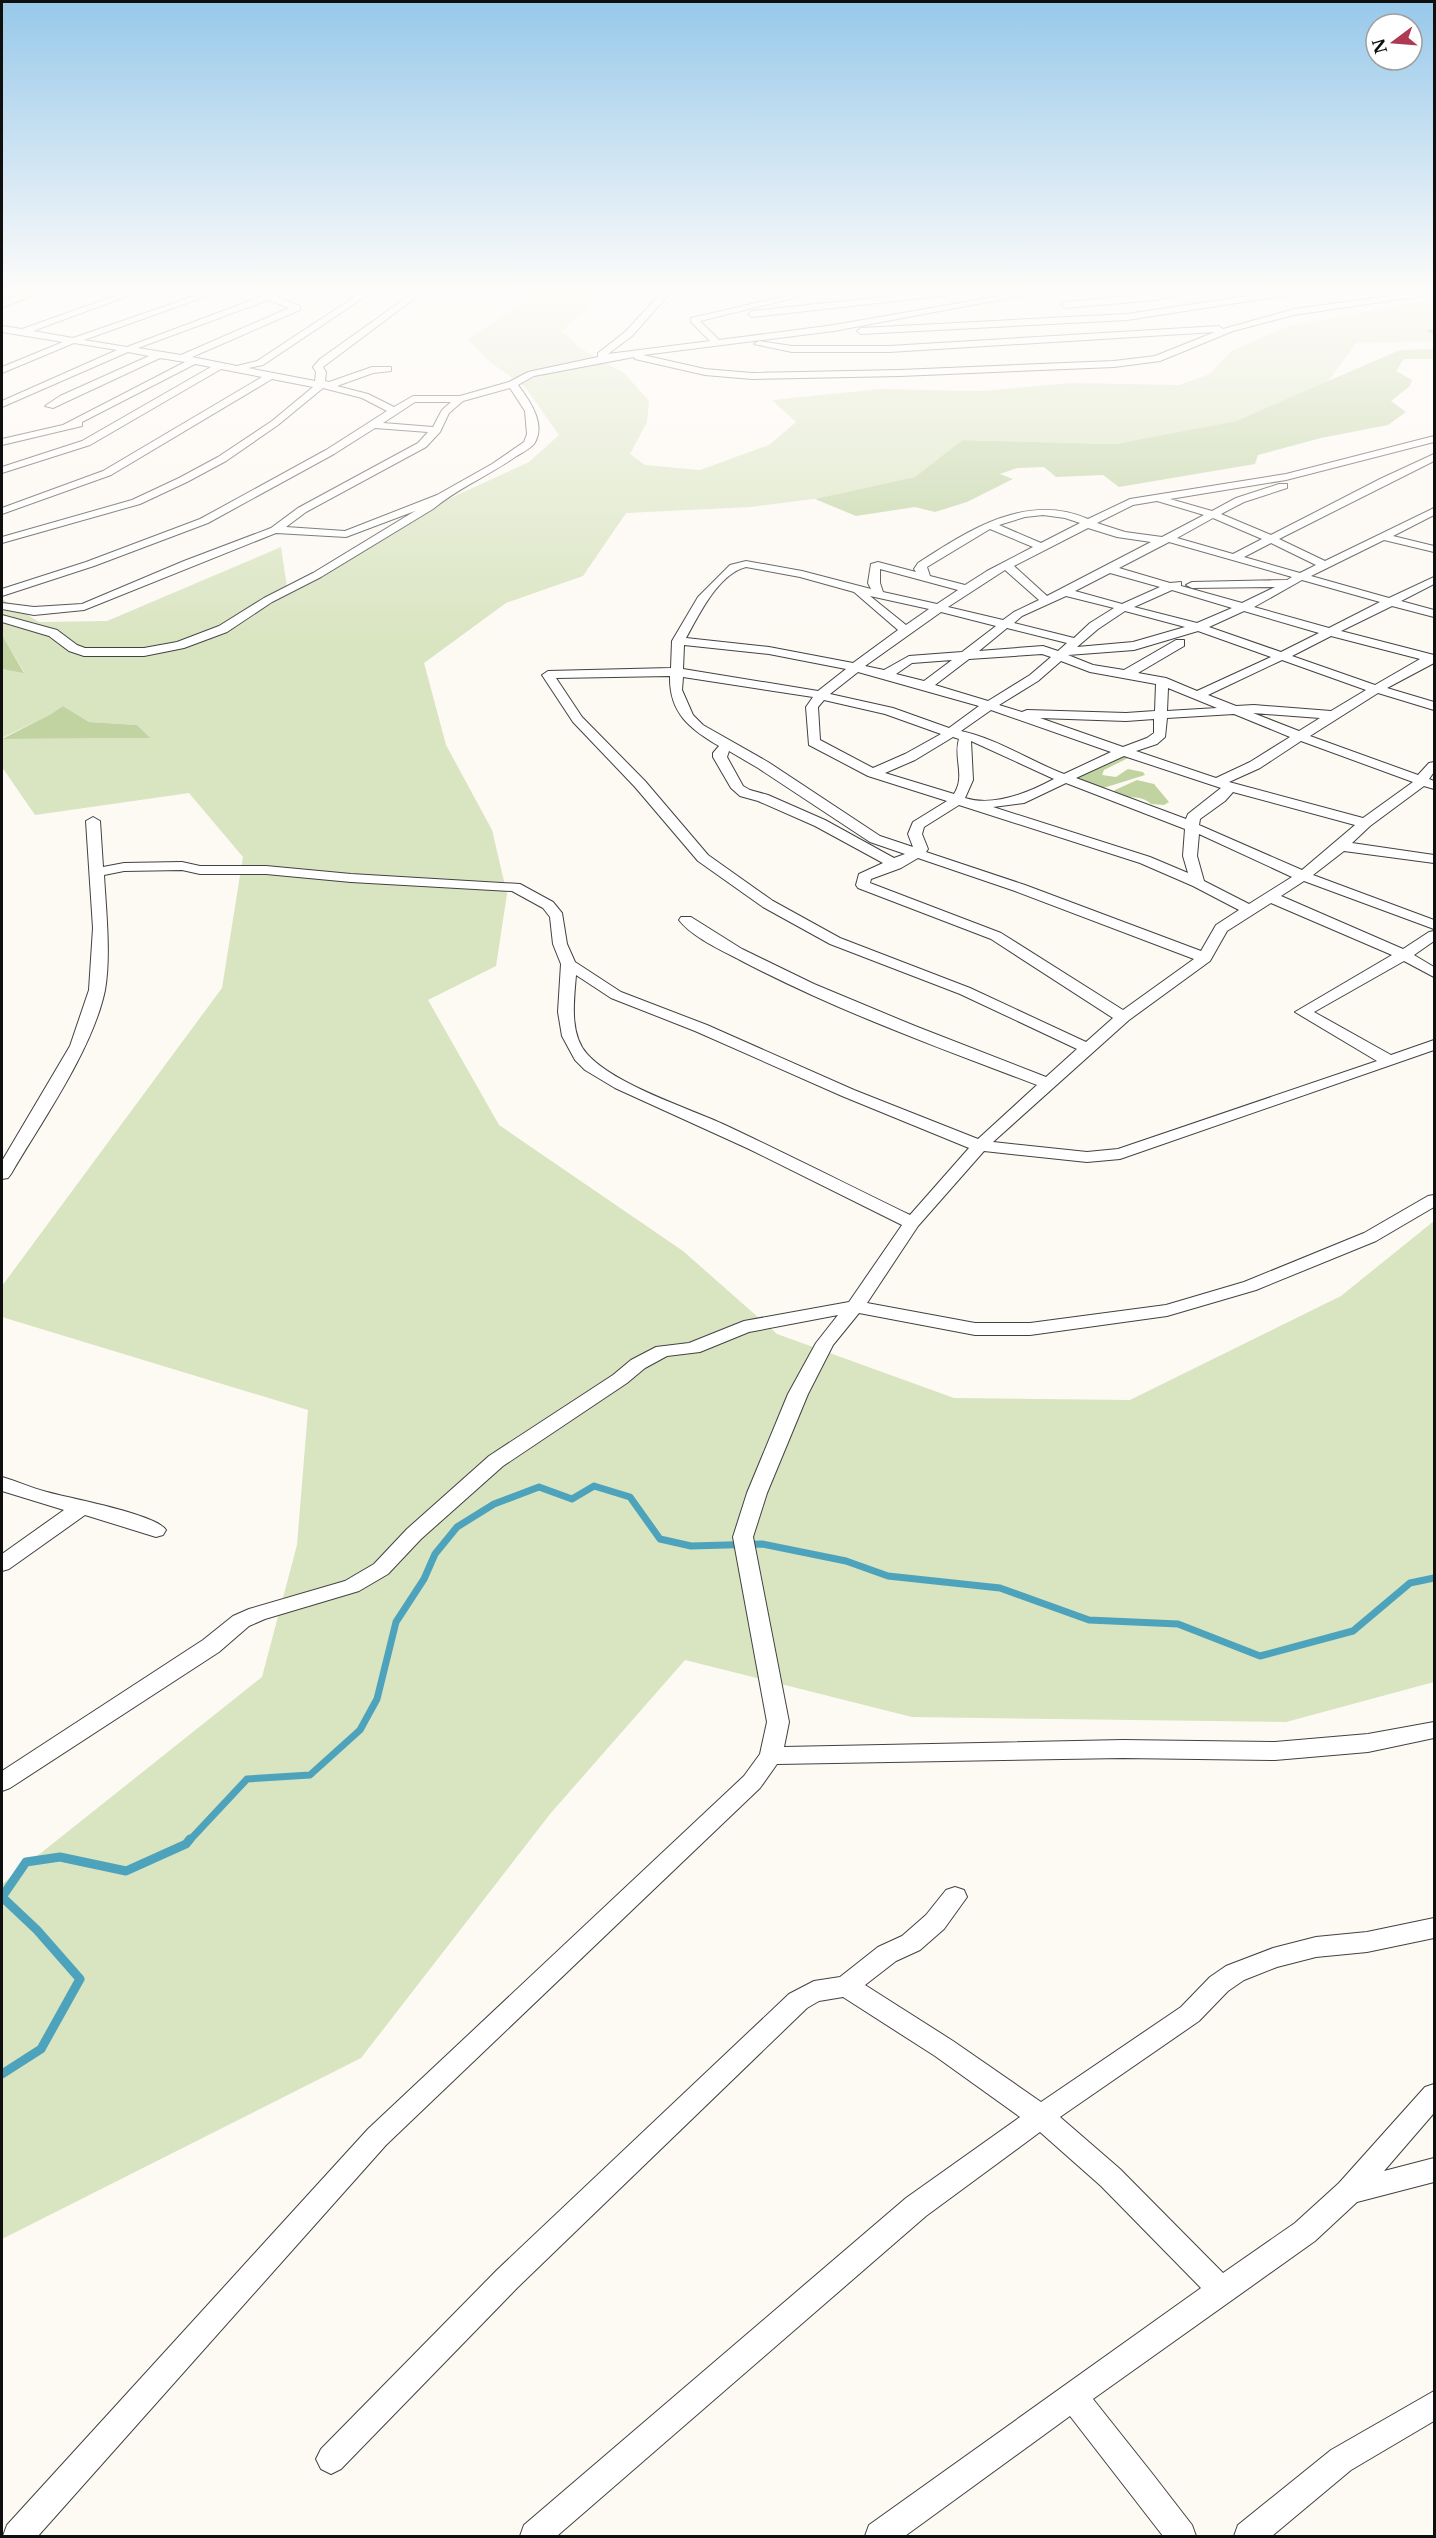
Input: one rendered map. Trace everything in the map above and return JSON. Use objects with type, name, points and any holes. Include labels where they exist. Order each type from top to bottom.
[{"type":"street","points":[[60,410],[85,418]]},
{"type":"street","points":[[2,442],[68,425],[98,410]]},
{"type":"street","points":[[2,470],[87,443],[141,410]]},
{"type":"street","points":[[2,511],[106,473],[212,410]]},
{"type":"street","points":[[2,540],[136,502],[222,459],[292,410]]},
{"type":"street","points":[[2,606],[34,611],[84,608],[188,563],[275,530],[302,510],[422,445],[436,430],[447,410]]},
{"type":"street","points":[[275,530],[343,535],[441,497],[496,466],[529,443],[534,422],[530,410]]},
{"type":"street","points":[[2,593],[90,564],[204,521],[376,425],[394,411]]},
{"type":"street","points":[[68,425],[121,422]]},
{"type":"street","points":[[376,425],[436,430]]},
{"type":"street","points":[[1250,910],[1198,883],[1145,860],[873,773],[813,740],[812,707],[821,694],[966,589],[1006,565],[1130,502],[1286,477],[1434,439]]},
{"type":"street","points":[[1235,557],[1378,482],[1434,457]]},
{"type":"street","points":[[926,686],[1018,614],[1097,576],[1247,497],[1294,482],[1286,477]]},
{"type":"street","points":[[2,618],[53,633],[73,648],[84,652],[144,651],[180,645],[223,629],[268,600],[337,564],[429,507],[441,497]]},
{"type":"street","points":[[1145,499],[1173,502],[1213,515],[1325,565]]},
{"type":"street","points":[[926,579],[920,569],[922,565],[964,539],[1017,514],[1062,513],[1127,536],[1168,539],[1235,557],[1295,580],[1391,601],[1434,614]]},
{"type":"street","points":[[1127,674],[1202,628],[1325,565],[1431,515]]},
{"type":"street","points":[[991,526],[1041,547]]},
{"type":"street","points":[[1385,537],[1434,549]]},
{"type":"street","points":[[1205,958],[1020,888],[875,839],[728,744],[698,728],[687,716],[676,690],[675,672],[678,641],[702,599],[734,567],[751,564],[802,574],[850,588],[876,599],[939,608],[1004,624],[1068,650],[1090,668],[1162,681],[1424,784],[1434,793]]},
{"type":"street","points":[[906,631],[876,599],[874,583],[876,565],[966,589]]},
{"type":"street","points":[[1006,565],[1046,602]]},
{"type":"street","points":[[1110,569],[1174,585],[1330,632],[1433,658]]},
{"type":"street","points":[[1097,576],[1158,582]]},
{"type":"street","points":[[873,773],[910,757],[951,733],[987,706],[1034,678],[1094,626],[1124,607],[1174,585],[1237,586],[1295,580]]},
{"type":"street","points":[[1197,695],[1434,580]]},
{"type":"street","points":[[1065,592],[1202,628],[1279,657],[1434,706]]},
{"type":"street","points":[[1266,597],[1285,619]]},
{"type":"street","points":[[885,675],[909,660],[1035,650],[1134,646],[1202,628]]},
{"type":"street","points":[[678,641],[751,647],[885,675],[1014,714],[1224,784],[1365,823]]},
{"type":"street","points":[[1198,883],[1190,856],[1191,826],[1194,814],[1221,798],[1224,784],[1433,658]]},
{"type":"street","points":[[1089,1049],[965,992],[835,941],[768,903],[703,858],[640,784],[577,719],[548,675],[675,672],[821,694],[889,711],[951,733],[967,736],[1037,768],[1191,826],[1303,876],[1434,925]]},
{"type":"street","points":[[980,807],[987,803],[1019,800],[1124,751],[1152,741],[1160,734],[1162,681]]},
{"type":"street","points":[[792,689],[837,683]]},
{"type":"street","points":[[1379,690],[1393,690],[1434,699]]},
{"type":"street","points":[[1014,714],[1115,717],[1254,709],[1288,714],[1334,716]]},
{"type":"street","points":[[967,736],[962,748],[967,768],[964,789],[950,808],[918,825],[915,834],[921,849],[918,853],[896,865],[868,874],[864,877],[863,885],[996,936],[1123,1017]]},
{"type":"street","points":[[728,744],[720,753],[720,757],[738,788],[820,823],[896,865]]},
{"type":"street","points":[[18,2536],[378,2137],[752,1782],[771,1756],[778,1722],[745,1546],[757,1493],[798,1394],[825,1343],[855,1307],[912,1223],[980,1146],[1048,1083],[1123,1017],[1205,958],[1221,928],[1303,876],[1341,846],[1365,823],[1424,784],[1434,766]]},
{"type":"street","points":[[2,1174],[78,1046],[97,990],[100,928],[93,821]]},
{"type":"street","points":[[1341,846],[1434,859]]},
{"type":"street","points":[[97,872],[124,867],[182,866],[200,870],[266,870],[351,878],[515,887],[548,905],[557,915],[560,944],[569,964],[566,1022],[570,1038],[581,1057],[603,1074],[649,1098],[702,1121],[912,1223]]},
{"type":"street","points":[[1270,897],[1404,955],[1434,973]]},
{"type":"street","points":[[686,920],[713,940],[769,970],[902,1028],[1048,1083]]},
{"type":"street","points":[[1389,1061],[1303,1012],[1404,955],[1434,935]]},
{"type":"street","points":[[569,964],[616,995],[701,1028],[848,1093],[980,1146],[1087,1157],[1120,1154],[1434,1045]]},
{"type":"street","points":[[2,1782],[211,1646],[242,1622],[289,1603],[352,1586],[381,1569],[414,1534],[496,1461],[650,1357],[663,1352],[693,1348],[744,1327],[855,1307],[975,1329],[1030,1329],[1167,1310],[1250,1286],[1370,1236],[1434,1200]]},
{"type":"street","points":[[2,1484],[19,1492],[129,1518],[156,1530]]},
{"type":"street","points":[[2,1564],[83,1507]]},
{"type":"street","points":[[771,1756],[1123,1749],[1275,1751],[1368,1743],[1434,1730]]},
{"type":"street","points":[[331,2459],[507,2279],[798,2001],[814,1991],[846,1986],[887,1954],[911,1942],[936,1922],[955,1897]]},
{"type":"street","points":[[535,2536],[916,2207],[1107,2069],[1190,2014],[1220,1984],[1235,1973],[1273,1958],[1316,1947],[1367,1942],[1434,1928]]},
{"type":"street","points":[[846,1986],[918,2031],[1040,2117],[1121,2187],[1221,2290]]},
{"type":"street","points":[[880,2536],[1305,2232],[1349,2192],[1434,2096]]},
{"type":"street","points":[[1349,2192],[1434,2170]]},
{"type":"street","points":[[1073,2397],[1181,2536]]},
{"type":"street","points":[[1248,2536],[1341,2460],[1434,2405]]},
{"type":"green space","points":[[542,410],[648,410],[647,422],[630,454],[645,465],[700,470],[769,445],[796,422],[783,410],[1261,410],[1236,421],[1115,444],[962,440],[915,477],[821,498],[750,507],[626,513],[583,576],[506,603],[424,663],[446,745],[492,830],[507,894],[496,966],[428,1000],[499,1125],[683,1251],[777,1334],[954,1398],[1130,1400],[1341,1296],[1434,1221],[1434,1682],[1286,1722],[912,1717],[685,1660],[550,1814],[361,2058],[2,2239],[2,1884],[262,1677],[297,1545],[308,1410],[2,1317],[2,1286],[222,988],[243,857],[189,793],[35,815],[2,767],[2,739],[149,738],[137,725],[89,722],[63,706],[2,738],[2,669],[24,672],[2,635],[2,599],[39,622],[107,621],[281,547],[288,594],[442,502],[529,462],[559,435]]},
{"type":"green space","points":[[1260,410],[1406,412],[1388,425],[1321,438],[1258,455],[1255,464],[1119,487],[1103,475],[1056,477],[1044,467],[1017,468],[1000,474],[1013,479],[967,502],[935,512],[915,507],[856,516],[815,499],[915,477],[962,440],[1115,444],[1236,421]]},
{"type":"green space","points":[[2,635],[24,673],[2,669]]},
{"type":"green space","points":[[63,706],[89,722],[137,725],[150,738],[2,739]]},
{"type":"green space","points":[[1121,754],[1128,758],[1104,770],[1102,775],[1116,777],[1128,769],[1143,772],[1145,775],[1100,789],[1072,778]]},
{"type":"green space","points":[[1137,780],[1154,784],[1169,802],[1164,805],[1151,804],[1143,799],[1113,794],[1115,790]]},
{"type":"waterway","points":[[189,1841],[247,1779],[310,1775],[360,1730],[377,1699],[396,1622],[424,1579],[435,1554],[457,1527],[494,1504],[539,1487],[572,1499],[594,1486],[630,1497],[660,1539],[691,1546],[762,1544],[846,1561],[888,1576],[1000,1588],[1089,1620],[1178,1624],[1260,1656],[1353,1631],[1410,1583],[1434,1578]]},
{"type":"waterway","points":[[2,2074],[41,2049],[80,1979],[37,1930],[2,1897],[26,1862],[60,1857],[126,1871],[186,1844],[190,1839]]}]
